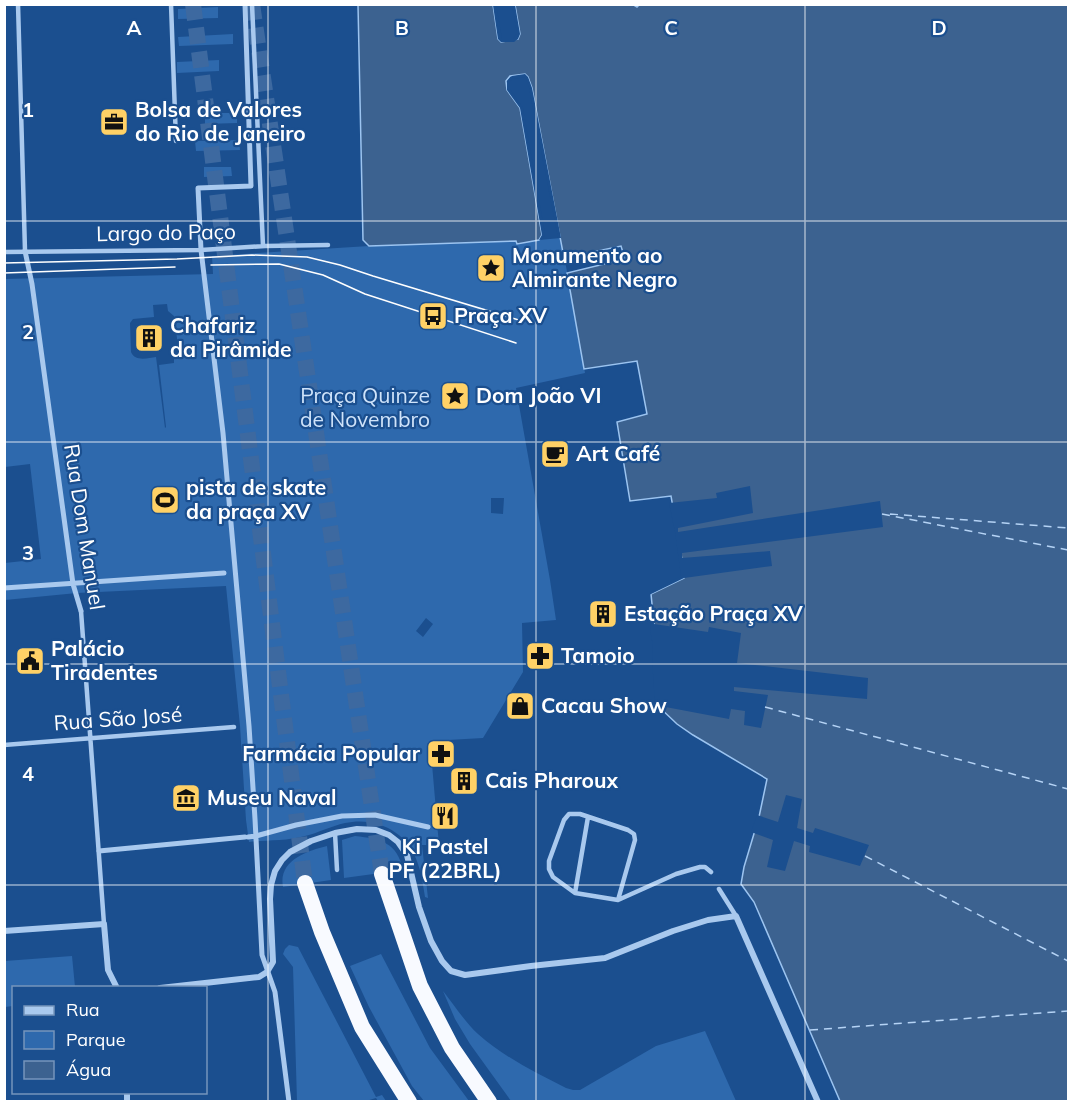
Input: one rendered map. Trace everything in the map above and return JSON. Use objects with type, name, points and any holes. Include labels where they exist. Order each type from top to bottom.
[{"type":"highway","points":[[382,873],[420,986],[452,1048],[489,1101]]},
{"type":"highway","points":[[306,883],[322,932],[362,1027],[409,1101]]},
{"type":"street","points":[[245,4],[251,186],[198,188],[201,250],[223,433],[248,714],[262,955],[275,992],[289,1101]]},
{"type":"street","name":"Rua Dom Manuel","points":[[24,251],[32,284],[73,584],[81,611]]},
{"type":"street","points":[[4,588],[235,573]]},
{"type":"street","points":[[99,851],[256,836],[342,816],[375,815],[428,827]]},
{"type":"street","points":[[170,986],[259,977],[267,972],[273,962],[271,885],[282,860],[290,852],[311,841],[334,833],[357,828],[376,830],[389,835],[398,842],[407,855],[419,907],[431,941],[442,961],[452,971],[465,975],[605,958],[673,931],[708,920],[736,916],[818,1101]]},
{"type":"street","name":"Rua Dom Manuel","points":[[104,924],[108,970],[116,986]]},
{"type":"street","points":[[4,931],[104,924]]},
{"type":"lane","points":[[18,4],[24,251]]},
{"type":"lane","points":[[171,4],[176,141]]},
{"type":"lane","points":[[252,4],[263,246]]},
{"type":"lane","name":"Largo do Paço","points":[[4,252],[201,250],[328,245]]},
{"type":"lane","name":"Rua Dom Manuel","points":[[81,611],[104,924]]},
{"type":"lane","name":"Rua São José","points":[[4,745],[234,727]]},
{"type":"lane","points":[[618,900],[635,840],[634,834],[580,814],[569,814],[564,820],[549,861],[549,869],[553,877],[575,893],[618,900],[676,874],[700,867],[705,867],[711,872]]},
{"type":"lane","points":[[575,893],[588,817]]},
{"type":"lane","points":[[334,833],[337,870]]},
{"type":"lane","points":[[719,889],[736,916]]},
{"type":"green space","points":[[218,7],[218,18],[178,19],[178,9]]},
{"type":"green space","points":[[233,34],[233,44],[179,46],[178,37]]},
{"type":"green space","points":[[219,60],[219,71],[177,73],[177,62]]},
{"type":"green space","points":[[205,113],[237,113],[237,123],[205,124]]},
{"type":"green space","points":[[239,140],[240,150],[196,151],[195,141]]},
{"type":"green space","points":[[204,167],[231,167],[232,176],[204,177]]},
{"type":"green space","name":"Praça Quinze de Novembro","points":[[561,238],[585,373],[516,388],[556,620],[522,623],[523,672],[483,738],[430,741],[439,845],[422,845],[428,898],[425,897],[414,853],[399,835],[379,824],[357,821],[298,838],[249,842],[226,586],[77,593],[5,600],[5,563],[41,559],[30,464],[5,467],[4,279],[213,274],[212,256],[369,246],[516,241],[517,244]],"holes":[[[167,304],[168,311],[174,316],[179,353],[174,363],[159,365],[165,428],[156,357],[142,359],[133,355],[130,323],[133,319],[154,317],[153,305]],[[491,498],[504,498],[503,514],[491,513]],[[426,618],[433,624],[423,637],[416,631]]]},
{"type":"green space","points":[[355,836],[380,841],[392,848],[397,853],[403,870],[344,878],[342,840]]},
{"type":"green space","points":[[327,846],[331,880],[283,887],[285,870],[289,864],[303,854]]},
{"type":"green space","points":[[289,945],[298,947],[376,1097],[382,1095],[386,1101],[378,1101],[376,1098],[366,1101],[297,1101],[293,967],[283,954]]},
{"type":"green space","points":[[381,954],[430,1048],[469,1101],[424,1101],[412,1086],[369,1007],[350,966]]},
{"type":"green space","points":[[72,956],[75,986],[12,986],[12,1006],[5,1007],[5,961]]},
{"type":"green space","points":[[443,991],[469,1024],[488,1042],[532,1070],[573,1090],[580,1090],[656,1046],[705,1031],[736,1101],[511,1101],[470,1044],[455,1019]]},
{"type":"water","points":[[632,4],[637,7],[640,4],[1068,5],[1068,1101],[840,1101],[754,902],[741,884],[767,779],[693,735],[658,706],[651,594],[684,578],[671,496],[630,501],[617,422],[647,414],[637,361],[584,369],[567,273],[625,259],[621,246],[564,258],[532,88],[525,74],[510,76],[506,81],[507,90],[520,108],[542,235],[539,240],[517,244],[516,241],[369,246],[363,240],[358,5],[493,5],[498,39],[501,42],[518,39],[520,34],[515,5]]},
{"type":"pier","points":[[496,4],[502,39],[513,39],[517,33],[512,5],[515,5],[520,34],[514,42],[501,42],[498,39],[493,5]]},
{"type":"pier","points":[[525,74],[532,88],[561,238],[558,238],[529,88],[524,77],[512,79],[510,89],[523,108],[545,234],[543,239],[539,240],[542,235],[520,108],[507,90],[507,81],[512,76]]},
{"type":"pier","points":[[750,486],[753,513],[678,528],[678,532],[880,501],[883,527],[682,553],[682,558],[770,551],[772,566],[684,578],[649,595],[649,592],[681,576],[669,503],[717,498],[716,493]]},
{"type":"pier","points":[[650,612],[654,624],[708,632],[709,627],[741,633],[737,663],[868,678],[867,699],[734,687],[734,691],[768,695],[761,728],[744,725],[745,711],[731,709],[729,719],[655,705]]},
{"type":"pier","points":[[786,795],[802,799],[797,828],[813,833],[815,828],[869,845],[860,866],[809,852],[810,846],[794,841],[785,871],[767,867],[773,840],[751,832],[757,815],[778,822]]},
{"type":"ferry route","points":[[882,514],[1068,550]]},
{"type":"ferry route","points":[[890,514],[1068,528]]},
{"type":"ferry route","points":[[765,707],[1068,789]]},
{"type":"ferry route","points":[[865,856],[1068,961]]},
{"type":"ferry route","points":[[810,1030],[1068,1011]]},
{"type":"tunnel","points":[[193,4],[305,883]]},
{"type":"tunnel","points":[[252,4],[382,874]]},
{"type":"tram line","points":[[4,263],[252,255],[307,257],[522,321]]},
{"type":"tram line","points":[[211,265],[279,264],[323,275],[365,294],[516,343]]},
{"type":"tram line","points":[[4,273],[175,267]]},
{"type":"place","name":"Bolsa de Valores do Rio de Janeiro","points":[[114,122]]},
{"type":"place","name":"Monumento ao Almirante Negro","points":[[491,268]]},
{"type":"place","name":"Praça XV","points":[[433,316]]},
{"type":"place","name":"Chafariz da Pirâmide","points":[[149,338]]},
{"type":"place","name":"Dom João VI","points":[[455,396]]},
{"type":"place","name":"Art Café","points":[[555,454]]},
{"type":"place","name":"pista de skate da praça XV","points":[[165,500]]},
{"type":"place","name":"Estação Praça XV","points":[[603,614]]},
{"type":"place","name":"Tamoio","points":[[540,656]]},
{"type":"place","name":"Palácio Tiradentes","points":[[30,661]]},
{"type":"place","name":"Cacau Show","points":[[520,706]]},
{"type":"place","name":"Farmácia Popular","points":[[441,754]]},
{"type":"place","name":"Cais Pharoux","points":[[464,781]]},
{"type":"place","name":"Museu Naval","points":[[186,798]]},
{"type":"place","name":"Ki Pastel PF (22BRL)","points":[[445,816]]}]
